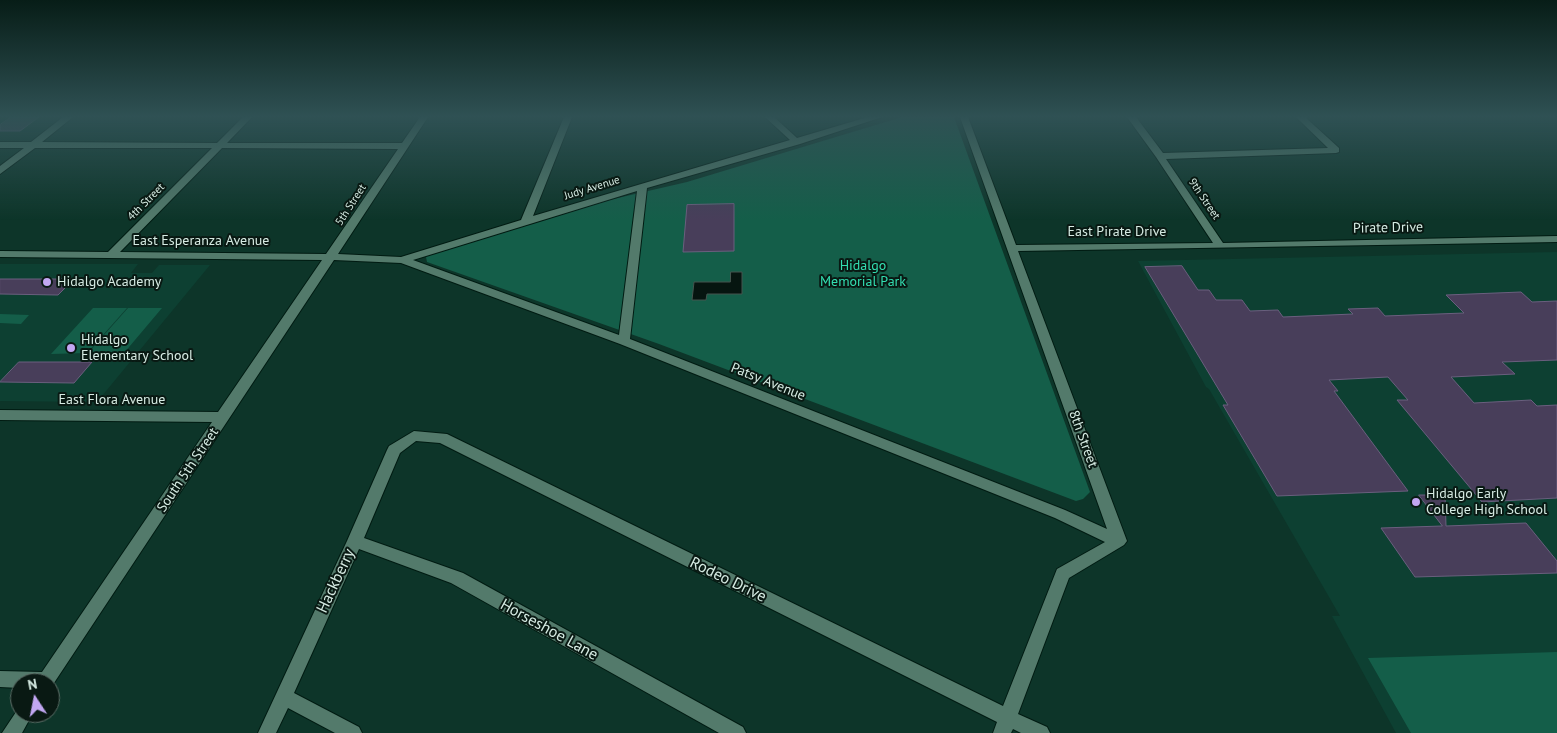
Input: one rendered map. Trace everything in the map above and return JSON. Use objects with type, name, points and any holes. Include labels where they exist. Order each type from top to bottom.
[{"type":"street","points":[[0,171],[25,151]]},
{"type":"street","name":"4th Street","points":[[111,255],[214,151]]},
{"type":"street","name":"5th Street","points":[[332,257],[402,151]]},
{"type":"street","points":[[526,221],[554,151]]},
{"type":"street","name":"Judy Avenue","points":[[402,260],[642,186],[765,151]]},
{"type":"street","name":"8th Street","points":[[977,151],[1119,541]]},
{"type":"street","name":"9th Street","points":[[1156,151],[1220,246]]},
{"type":"street","points":[[1160,156],[1301,151]]},
{"type":"street","points":[[624,341],[642,186]]},
{"type":"street","name":"Pirate Drive","points":[[1220,246],[1557,239]]},
{"type":"street","name":"East Pirate Drive","points":[[1013,248],[1220,246]]},
{"type":"street","name":"East Esperanza Avenue","points":[[0,254],[332,257],[402,260]]},
{"type":"street","name":"South 5th Street","points":[[50,673],[332,257]]},
{"type":"street","name":"Patsy Avenue","points":[[402,260],[624,341],[1060,514],[1119,541]]},
{"type":"street","name":"East Flora Avenue","points":[[0,415],[224,417]]},
{"type":"street","name":"Hackberry","points":[[267,733],[355,541],[394,450],[414,436]]},
{"type":"street","name":"Rodeo Drive","points":[[414,436],[442,438],[1005,726],[1041,733]]},
{"type":"street","name":"Horseshoe Lane","points":[[355,541],[457,578],[737,733]]},
{"type":"street","points":[[1005,726],[1063,574],[1119,541]]},
{"type":"street","points":[[283,696],[353,733]]},
{"type":"shaded area","name":"Hidalgo Early College High School","points":[[1557,252],[1557,733],[1396,733],[1332,616],[1340,616],[1209,389],[1206,387],[1138,261]]},
{"type":"shaded area","name":"Hidalgo Elementary School","points":[[0,264],[138,264],[131,273],[152,273],[159,265],[210,265],[97,402],[0,401]]},
{"type":"shaded area","points":[[731,272],[742,272],[742,294],[707,294],[706,300],[692,300],[694,282],[730,282]]},
{"type":"green space","name":"Hidalgo Memorial Park","points":[[789,151],[966,151],[1090,492],[1083,499],[1076,501],[659,344],[427,262],[426,257],[428,254],[609,200],[687,182]]},
{"type":"green space","points":[[93,308],[127,308],[87,353],[51,354]]},
{"type":"green space","points":[[128,308],[162,308],[124,353],[88,353]]},
{"type":"green space","points":[[0,314],[29,315],[21,324],[0,323]]},
{"type":"green space","points":[[1557,652],[1557,733],[1411,733],[1368,658]]},
{"type":"building","points":[[734,204],[734,251],[683,252],[687,205]]},
{"type":"building","points":[[1182,266],[1198,290],[1209,290],[1216,300],[1242,300],[1250,311],[1278,310],[1283,317],[1353,314],[1348,309],[1378,308],[1385,316],[1464,313],[1446,295],[1521,292],[1532,302],[1557,301],[1557,360],[1502,362],[1515,374],[1451,377],[1474,403],[1531,400],[1537,406],[1557,405],[1557,498],[1482,502],[1397,400],[1408,400],[1388,377],[1329,380],[1338,391],[1334,391],[1408,491],[1277,496],[1223,405],[1228,405],[1145,267]]},
{"type":"building","points":[[0,279],[74,279],[58,295],[0,294]]},
{"type":"building","points":[[19,362],[92,362],[74,383],[0,382]]},
{"type":"building","points":[[1419,495],[1445,495],[1446,526],[1526,523],[1557,561],[1557,573],[1415,577],[1381,528],[1442,526]]},
{"type":"place","name":"Hidalgo Academy","points":[[47,282]]},
{"type":"place","name":"Hidalgo Elementary School","points":[[71,348]]},
{"type":"place","name":"Hidalgo Early College High School","points":[[1416,502]]}]
